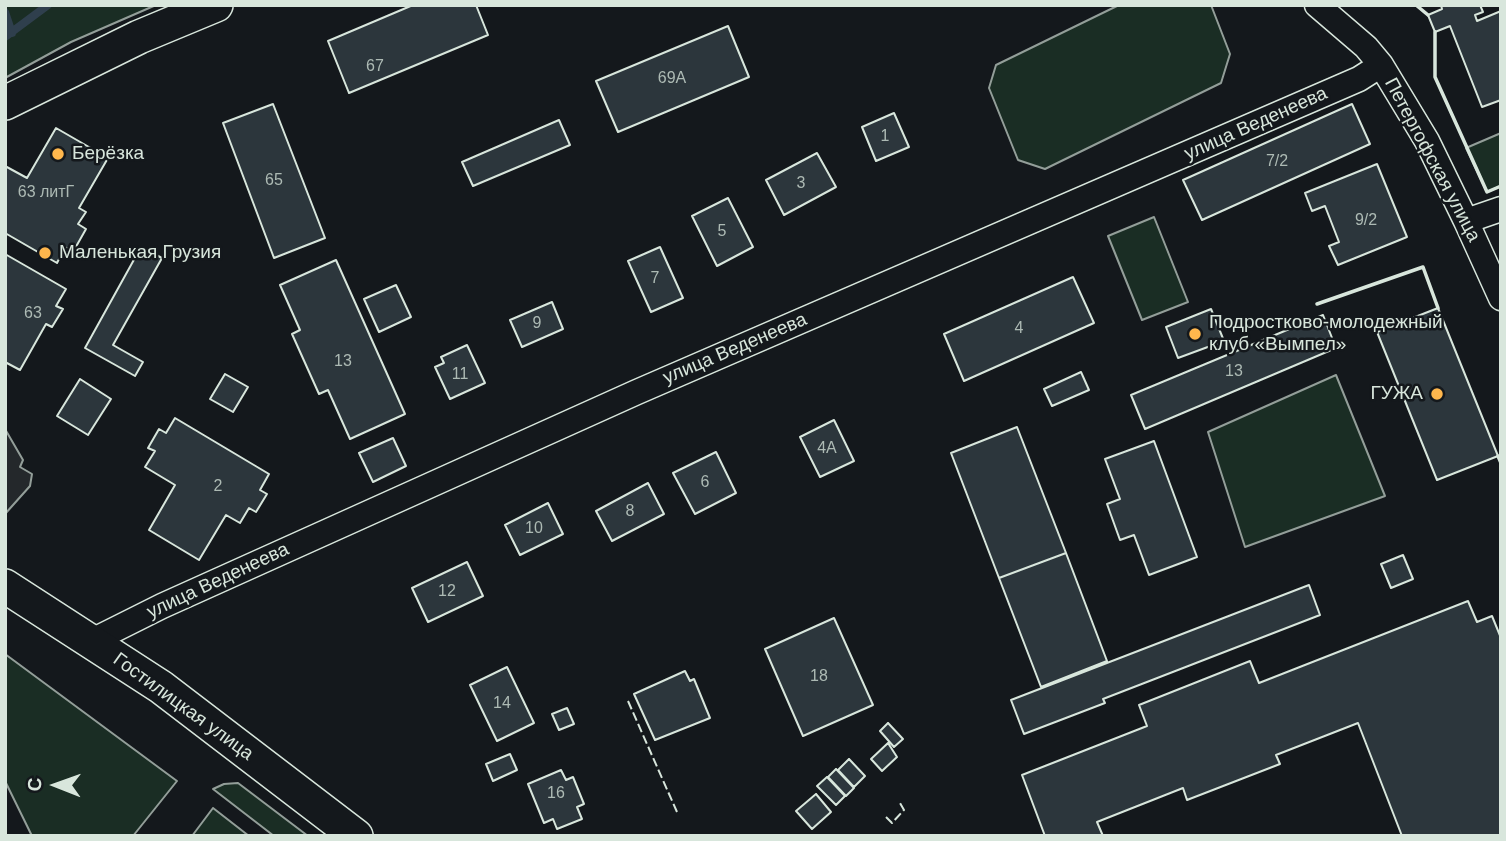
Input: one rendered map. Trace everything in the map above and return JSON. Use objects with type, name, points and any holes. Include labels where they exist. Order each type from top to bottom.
[{"type":"main road","points":[[5,103],[139,37],[216,5]]},
{"type":"main road","name":"Гостилицкая улица","points":[[5,586],[161,687],[356,836]]},
{"type":"street","name":"Петергофская улица","points":[[1317,5],[1366,47],[1381,65],[1427,141],[1501,298]]},
{"type":"street","name":"улица Веденеева","points":[[92,641],[162,606],[625,397],[1346,85],[1381,65]]},
{"type":"street","points":[[1466,220],[1501,209]]},
{"type":"green space","points":[[5,5],[156,5],[71,42],[5,78]]},
{"type":"green space","points":[[1119,5],[1211,5],[1230,54],[1221,83],[1045,169],[1018,160],[989,88],[996,65]]},
{"type":"green space","points":[[1501,133],[1501,186],[1487,192],[1466,148]]},
{"type":"green space","points":[[1154,217],[1188,302],[1142,320],[1108,236]]},
{"type":"green space","points":[[1336,375],[1385,496],[1245,547],[1208,432]]},
{"type":"green space","points":[[5,654],[177,781],[133,836],[32,836],[5,781]]},
{"type":"green space","points":[[238,783],[308,836],[274,836],[213,789],[224,784]]},
{"type":"green space","points":[[213,808],[249,836],[192,836]]},
{"type":"shaded area","points":[[5,429],[23,460],[20,467],[32,474],[30,486],[5,514]]},
{"type":"building","points":[[413,5],[476,5],[488,35],[349,93],[328,41]]},
{"type":"building","points":[[1441,5],[1480,5],[1483,12],[1475,15],[1477,21],[1501,11],[1501,100],[1482,107],[1450,26],[1435,32],[1428,15],[1442,9]]},
{"type":"building","points":[[728,26],[749,77],[618,132],[596,81]]},
{"type":"building","points":[[273,104],[325,238],[274,258],[223,123]]},
{"type":"building","points":[[1352,104],[1370,144],[1202,220],[1183,180]]},
{"type":"building","points":[[894,113],[909,147],[876,161],[862,127]]},
{"type":"building","points":[[559,120],[570,145],[473,186],[462,162]]},
{"type":"building","points":[[56,128],[108,158],[79,208],[86,212],[78,224],[86,229],[73,252],[65,247],[57,263],[5,233],[5,166],[27,178]]},
{"type":"building","points":[[817,153],[836,187],[784,215],[766,180]]},
{"type":"building","points":[[1377,164],[1407,237],[1338,265],[1329,246],[1339,242],[1325,206],[1312,211],[1305,193]]},
{"type":"building","points":[[728,198],[753,247],[717,266],[692,216]]},
{"type":"building","points":[[141,247],[162,258],[113,345],[143,362],[135,376],[85,348]]},
{"type":"building","points":[[660,247],[683,298],[651,312],[628,261]]},
{"type":"building","points":[[5,254],[66,289],[56,306],[63,309],[52,327],[46,324],[20,370],[5,362]]},
{"type":"building","points":[[336,260],[405,414],[350,439],[328,390],[319,394],[292,334],[300,330],[280,285]]},
{"type":"building","points":[[1073,277],[1094,323],[964,381],[944,334]]},
{"type":"building","points":[[396,285],[411,317],[379,332],[364,299]]},
{"type":"building","points":[[552,302],[563,329],[522,347],[510,320]]},
{"type":"building","name":"ГУЖА","points":[[1438,308],[1498,456],[1437,480],[1377,332]]},
{"type":"building","name":"Подростково-молодежный клуб «Вымпел»","points":[[1211,309],[1224,341],[1178,358],[1166,327]]},
{"type":"building","points":[[1323,315],[1336,348],[1145,429],[1131,395]]},
{"type":"building","points":[[467,345],[485,383],[450,399],[435,367],[444,363],[441,357]]},
{"type":"building","points":[[1081,372],[1089,390],[1052,406],[1044,389]]},
{"type":"building","points":[[225,374],[248,387],[233,412],[210,399]]},
{"type":"building","points":[[80,379],[111,399],[88,435],[57,416]]},
{"type":"building","points":[[175,418],[269,474],[260,490],[267,494],[256,512],[249,508],[240,523],[226,515],[199,560],[149,530],[175,485],[145,467],[155,451],[148,448],[159,429],[166,433]]},
{"type":"building","points":[[834,420],[854,461],[820,477],[800,437]]},
{"type":"building","points":[[1017,427],[1066,553],[999,578],[951,453]]},
{"type":"building","points":[[393,438],[406,466],[373,482],[359,453]]},
{"type":"building","points":[[1154,441],[1197,557],[1149,575],[1134,535],[1120,540],[1107,504],[1120,499],[1105,459]]},
{"type":"building","points":[[716,452],[736,493],[695,514],[673,473]]},
{"type":"building","points":[[648,483],[664,514],[612,541],[596,511]]},
{"type":"building","points":[[548,503],[563,534],[520,555],[505,525]]},
{"type":"building","points":[[1066,553],[1107,661],[1041,687],[999,578]]},
{"type":"building","points":[[1403,555],[1413,579],[1391,588],[1381,564]]},
{"type":"building","points":[[467,562],[483,596],[428,622],[412,588]]},
{"type":"building","points":[[1309,585],[1320,615],[1103,699],[1105,703],[1024,734],[1011,700]]},
{"type":"building","points":[[1468,601],[1477,622],[1492,616],[1501,638],[1501,836],[1402,836],[1358,723],[1276,755],[1280,764],[1187,800],[1183,788],[1097,822],[1103,836],[1045,836],[1022,775],[1147,726],[1139,705],[1250,661],[1259,683]]},
{"type":"building","points":[[834,618],[873,705],[803,736],[765,649]]},
{"type":"building","points":[[507,667],[534,723],[497,741],[470,685]]},
{"type":"building","points":[[685,671],[690,681],[694,679],[710,718],[655,740],[634,694]]},
{"type":"building","points":[[567,708],[574,724],[559,730],[552,714]]},
{"type":"building","points":[[888,723],[903,739],[894,747],[880,731]]},
{"type":"building","points":[[888,743],[897,757],[882,771],[871,759]]},
{"type":"building","points":[[510,754],[517,770],[493,781],[486,764]]},
{"type":"building","points":[[849,759],[865,776],[854,787],[838,770]]},
{"type":"building","points":[[836,769],[854,788],[846,796],[828,777]]},
{"type":"building","points":[[561,770],[566,780],[573,777],[584,804],[577,807],[582,819],[557,829],[553,819],[544,823],[528,784]]},
{"type":"building","points":[[827,777],[845,796],[836,805],[817,786]]},
{"type":"building","points":[[816,794],[831,812],[812,829],[796,811]]},
{"type":"waterway","points":[[5,37],[48,5]]},
{"type":"waterway","points":[[5,12],[12,33]]},
{"type":"fence","points":[[628,701],[677,812]]},
{"type":"fence","points":[[886,817],[892,823],[904,810],[900,803]]},
{"type":"wall","points":[[1416,5],[1428,15]]},
{"type":"wall","points":[[1435,32],[1435,77],[1487,192],[1501,186]]},
{"type":"wall","points":[[1317,304],[1423,267],[1438,308]]},
{"type":"wall","points":[[1498,456],[1501,463]]},
{"type":"place","name":"Берёзка","points":[[58,154]]},
{"type":"place","name":"Маленькая Грузия","points":[[45,253]]},
{"type":"place","name":"Подростково-молодежный клуб «Вымпел»","points":[[1195,334]]},
{"type":"place","name":"ГУЖА","points":[[1437,394]]}]
